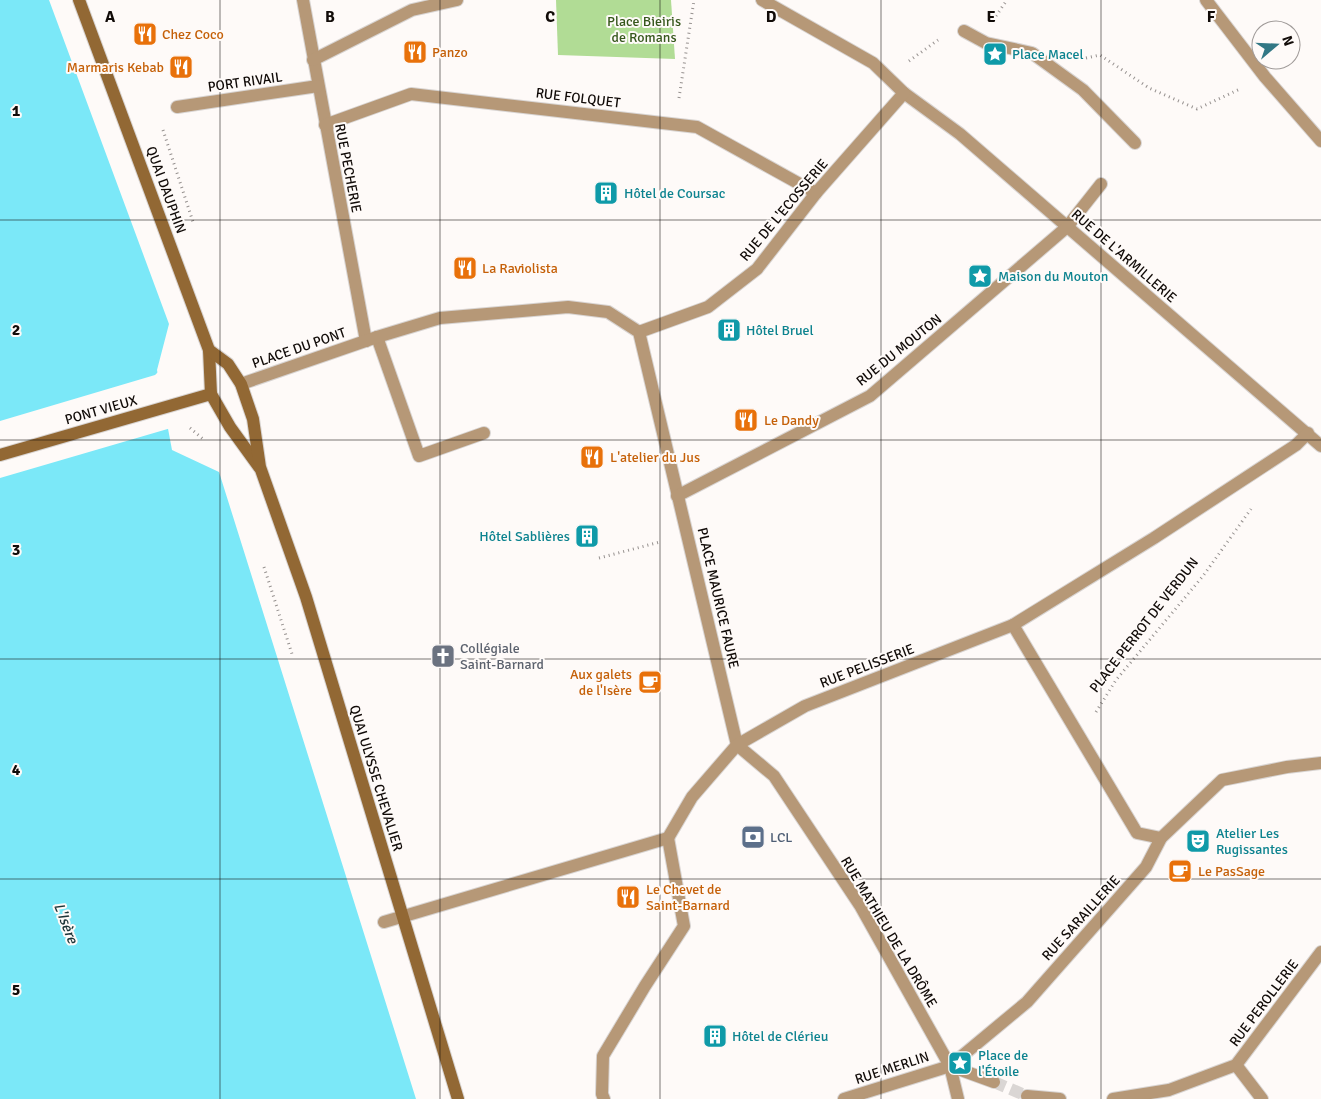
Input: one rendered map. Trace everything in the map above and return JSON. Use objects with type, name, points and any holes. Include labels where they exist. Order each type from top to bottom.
[{"type":"main road","name":"QUAI DAUPHIN","points":[[78,0],[209,350],[211,394]]},
{"type":"main road","name":"QUAI ULYSSE CHEVALIER","points":[[209,350],[228,364],[242,384],[253,418],[260,467],[306,597],[458,1099]]},
{"type":"main road","name":"QUAI ULYSSE CHEVALIER","points":[[211,394],[230,427],[260,467]]},
{"type":"main road","name":"PONT VIEUX","points":[[0,454],[211,394]]},
{"type":"street","name":"RUE PECHERIE","points":[[303,0],[325,125],[372,339],[419,456],[484,434]]},
{"type":"street","points":[[313,60],[412,10],[457,0]]},
{"type":"street","name":"RUE DE L'ARMILLERIE","points":[[762,0],[873,63],[904,93],[960,134],[1321,446]]},
{"type":"street","points":[[1206,0],[1265,77],[1321,141]]},
{"type":"street","points":[[964,30],[986,43],[1032,53],[1083,90],[1135,143]]},
{"type":"street","name":"PORT RIVAIL","points":[[177,106],[318,86]]},
{"type":"street","name":"RUE DE L'ECOSSERIE","points":[[640,332],[708,307],[757,269],[816,193],[904,93]]},
{"type":"street","name":"RUE FOLQUET","points":[[325,125],[411,94],[697,127],[816,193]]},
{"type":"street","name":"RUE DU MOUTON","points":[[677,496],[870,396],[1067,227],[1101,184]]},
{"type":"street","points":[[372,339],[440,318],[568,307],[608,312],[640,332]]},
{"type":"street","name":"PLACE MAURICE FAURE","points":[[640,332],[737,745]]},
{"type":"street","name":"PLACE DU PONT","points":[[242,384],[372,339]]},
{"type":"street","points":[[1161,838],[1137,833],[1013,625],[1154,538],[1296,446],[1308,433]]},
{"type":"street","name":"RUE PELISSERIE","points":[[737,745],[805,706],[1013,625]]},
{"type":"street","points":[[604,1099],[602,1094],[603,1056],[684,926],[668,838],[692,797],[737,745]]},
{"type":"street","name":"RUE MATHIEU DE LA DRÔME","points":[[737,745],[774,776],[861,907],[950,1066],[958,1099]]},
{"type":"street","name":"RUE SARAILLERIE","points":[[950,1066],[1027,1002],[1146,867],[1161,838],[1222,780],[1286,767],[1321,763]]},
{"type":"street","points":[[384,922],[668,838]]},
{"type":"street","name":"RUE PEROLLERIE","points":[[1113,1099],[1169,1090],[1236,1065],[1321,952]]},
{"type":"street","points":[[1236,1065],[1262,1099]]},
{"type":"street","points":[[950,1066],[994,1082]]},
{"type":"street","name":"RUE MERLIN","points":[[844,1099],[950,1066]]},
{"type":"street","points":[[1027,1096],[1060,1099]]},
{"type":"path","points":[[675,124],[694,0]]},
{"type":"path","points":[[904,93],[904,75],[909,61],[934,41],[964,30]]},
{"type":"path","points":[[1084,58],[1100,55],[1149,88],[1197,109],[1265,77]]},
{"type":"path","name":"PLACE PERROT DE VERDUN","points":[[1080,738],[1116,680],[1203,576],[1252,507]]},
{"type":"path","points":[[599,558],[688,535]]},
{"type":"green space","name":"Place Bieiris de Romans","points":[[556,0],[671,0],[675,59],[558,55]]},
{"type":"water","name":"L'Isère","points":[[0,0],[49,0],[169,324],[157,370],[172,450],[219,472],[416,1099],[0,1099]]},
{"type":"pier","points":[[160,370],[171,428],[0,478],[0,421],[155,375]]},
{"type":"tunnel","points":[[994,1082],[1027,1096]]},
{"type":"place","name":"Chez Coco","points":[[145,34]]},
{"type":"place","name":"Panzo","points":[[415,52]]},
{"type":"place","name":"Place Macel","points":[[995,54]]},
{"type":"place","name":"Marmaris Kebab","points":[[181,67]]},
{"type":"place","name":"Hôtel de Coursac","points":[[606,193]]},
{"type":"place","name":"La Raviolista","points":[[465,268]]},
{"type":"place","name":"Maison du Mouton","points":[[980,276]]},
{"type":"place","name":"Hôtel Bruel","points":[[729,330]]},
{"type":"place","name":"Le Dandy","points":[[746,420]]},
{"type":"place","name":"L'atelier du Jus","points":[[592,457]]},
{"type":"place","name":"Hôtel Sablières","points":[[587,536]]},
{"type":"place","name":"Collégiale Saint-Barnard","points":[[443,656]]},
{"type":"place","name":"Aux galets de l'Isère","points":[[650,682]]},
{"type":"place","name":"LCL","points":[[753,837]]},
{"type":"place","name":"Atelier Les Rugissantes","points":[[1198,841]]},
{"type":"place","name":"Le PasSage","points":[[1180,871]]},
{"type":"place","name":"Le Chevet de Saint-Barnard","points":[[628,897]]},
{"type":"place","name":"Hôtel de Clérieu","points":[[715,1036]]},
{"type":"place","name":"Place de l'Étoile","points":[[960,1063]]}]
